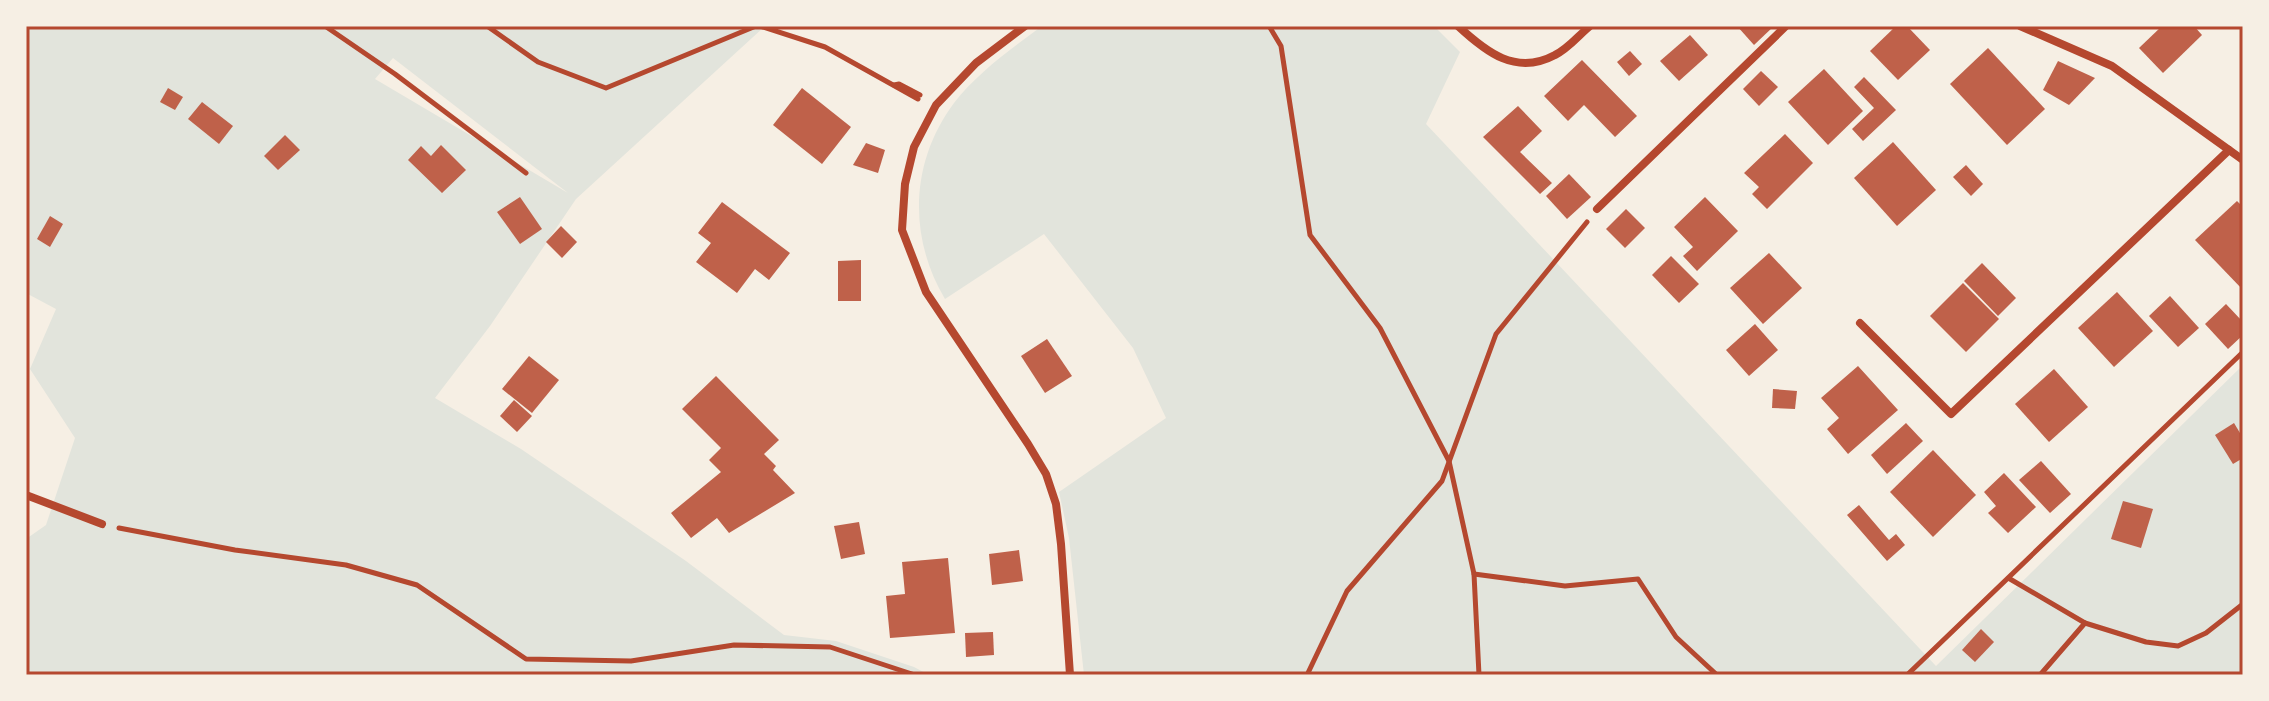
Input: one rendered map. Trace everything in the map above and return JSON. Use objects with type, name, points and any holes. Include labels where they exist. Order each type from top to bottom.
[{"type":"street","points":[[1025,26],[976,63],[936,105],[914,147],[905,184],[902,230],[926,292],[1046,474],[1056,504],[1061,544],[1070,675]]},
{"type":"street","points":[[1458,26],[1485,51],[1512,62],[1536,63],[1557,55],[1590,26]]},
{"type":"street","points":[[1597,209],[1786,26]]},
{"type":"street","points":[[2020,26],[2112,66],[2243,160]]},
{"type":"street","points":[[1860,323],[1951,414],[2229,150]]},
{"type":"street","points":[[26,495],[102,524]]},
{"type":"path","points":[[325,26],[395,74],[526,173]]},
{"type":"path","points":[[487,26],[538,62],[606,88],[758,26],[825,47],[893,85],[920,100],[921,94],[899,84],[893,85]]},
{"type":"path","points":[[1269,26],[1281,46],[1310,235],[1380,328],[1449,461],[1474,574],[1479,675]]},
{"type":"path","points":[[1307,675],[1347,591],[1442,481],[1496,334],[1597,209]]},
{"type":"path","points":[[1907,675],[2243,352]]},
{"type":"path","points":[[102,524],[235,550],[346,565],[417,585],[526,659],[631,661],[734,645],[830,647],[915,675]]},
{"type":"path","points":[[1474,574],[1565,586],[1638,579],[1676,637],[1717,675]]},
{"type":"path","points":[[2010,579],[2085,623],[2146,642],[2178,646],[2206,633],[2243,604]]},
{"type":"path","points":[[2040,675],[2085,623]]},
{"type":"shaded area","points":[[26,26],[765,26],[576,199],[490,326],[435,398],[521,449],[686,561],[784,635],[836,641],[929,675],[26,675],[26,539],[46,525],[75,438],[30,369],[56,309],[26,293]],"holes":[[[393,58],[568,193],[375,79]]]},
{"type":"shaded area","points":[[1042,26],[1434,26],[1460,52],[1426,124],[1936,666],[2243,365],[2243,675],[1084,675],[1069,538],[1059,492],[1166,418],[1133,348],[1044,234],[945,299],[933,275],[920,225],[922,175],[939,126],[973,81]]},
{"type":"building","points":[[1737,26],[1774,26],[1754,45]]},
{"type":"building","points":[[1896,26],[1907,26],[1930,50],[1898,80],[1870,51]]},
{"type":"building","points":[[2162,26],[2194,26],[2202,35],[2163,73],[2139,48]]},
{"type":"building","points":[[1690,35],[1708,55],[1679,81],[1660,61]]},
{"type":"building","points":[[1988,48],[2045,109],[2007,145],[1950,84]]},
{"type":"building","points":[[1630,51],[1642,64],[1629,76],[1617,62]]},
{"type":"building","points":[[1582,60],[1637,116],[1615,137],[1584,105],[1568,121],[1544,96]]},
{"type":"building","points":[[2058,61],[2095,78],[2069,105],[2043,90]]},
{"type":"building","points":[[1824,69],[1863,111],[1828,145],[1788,102]]},
{"type":"building","points":[[1761,71],[1778,87],[1759,106],[1743,89]]},
{"type":"building","points":[[1864,77],[1896,110],[1863,141],[1852,129],[1874,108],[1854,87]]},
{"type":"building","points":[[168,88],[183,97],[175,110],[160,102]]},
{"type":"building","points":[[802,88],[851,127],[822,164],[773,125]]},
{"type":"building","points":[[202,102],[233,126],[219,144],[188,119]]},
{"type":"building","points":[[1518,106],[1542,131],[1520,152],[1552,183],[1540,194],[1483,137]]},
{"type":"building","points":[[1785,134],[1813,163],[1767,209],[1752,194],[1759,187],[1744,173]]},
{"type":"building","points":[[285,135],[300,150],[278,170],[264,156]]},
{"type":"building","points":[[1893,142],[1936,190],[1897,226],[1854,178]]},
{"type":"building","points":[[866,143],[885,150],[878,173],[853,165]]},
{"type":"building","points":[[441,145],[466,170],[442,193],[408,160],[421,146],[431,156]]},
{"type":"building","points":[[1966,165],[1983,184],[1971,196],[1953,177]]},
{"type":"building","points":[[1569,174],[1591,197],[1567,219],[1546,196]]},
{"type":"building","points":[[520,197],[542,229],[520,244],[497,212]]},
{"type":"building","points":[[1705,197],[1738,231],[1697,271],[1683,256],[1693,247],[1674,227]]},
{"type":"building","points":[[2237,201],[2243,207],[2243,290],[2195,240]]},
{"type":"building","points":[[722,202],[790,253],[769,280],[755,269],[737,293],[696,262],[711,243],[698,233]]},
{"type":"building","points":[[1626,209],[1645,228],[1625,248],[1606,229]]},
{"type":"building","points":[[50,216],[63,224],[50,247],[37,239]]},
{"type":"building","points":[[561,226],[577,242],[562,258],[546,242]]},
{"type":"building","points":[[1769,253],[1802,288],[1763,324],[1730,288]]},
{"type":"building","points":[[1671,256],[1699,284],[1679,303],[1652,275]]},
{"type":"building","points":[[861,260],[861,301],[838,301],[838,261]]},
{"type":"building","points":[[1982,263],[2016,298],[1998,316],[1964,281]]},
{"type":"building","points":[[1963,283],[1999,319],[1966,352],[1930,316]]},
{"type":"building","points":[[2117,292],[2153,331],[2114,367],[2078,328]]},
{"type":"building","points":[[2170,296],[2199,328],[2178,347],[2149,316]]},
{"type":"building","points":[[2226,304],[2243,322],[2243,335],[2228,349],[2205,324]]},
{"type":"building","points":[[1755,324],[1778,350],[1749,376],[1726,350]]},
{"type":"building","points":[[1047,339],[1072,376],[1045,393],[1021,356]]},
{"type":"building","points":[[529,356],[559,380],[532,413],[502,389]]},
{"type":"building","points":[[1858,366],[1898,410],[1848,454],[1827,429],[1839,418],[1821,398]]},
{"type":"building","points":[[2054,369],[2088,407],[2049,442],[2015,404]]},
{"type":"building","points":[[716,376],[779,440],[764,454],[776,466],[773,470],[795,493],[729,533],[717,518],[691,538],[671,513],[721,472],[709,460],[721,448],[682,409]]},
{"type":"building","points":[[1773,389],[1797,391],[1795,409],[1772,408]]},
{"type":"building","points":[[514,400],[532,416],[517,432],[500,416]]},
{"type":"building","points":[[1906,423],[1923,441],[1887,474],[1871,455]]},
{"type":"building","points":[[2234,423],[2243,438],[2243,458],[2233,464],[2215,435]]},
{"type":"building","points":[[1933,450],[1976,495],[1933,537],[1890,492]]},
{"type":"building","points":[[2041,461],[2071,494],[2050,513],[2019,480]]},
{"type":"building","points":[[2004,473],[2036,507],[2008,533],[1988,513],[1996,506],[1984,492]]},
{"type":"building","points":[[2123,501],[2153,509],[2141,548],[2111,539]]},
{"type":"building","points":[[1859,505],[1889,540],[1896,534],[1905,545],[1887,561],[1847,515]]},
{"type":"building","points":[[859,522],[865,554],[841,559],[834,526]]},
{"type":"building","points":[[1019,550],[1023,581],[992,585],[989,554]]},
{"type":"building","points":[[948,558],[955,633],[890,638],[886,596],[905,594],[902,562]]},
{"type":"building","points":[[1981,629],[1994,642],[1975,662],[1962,650]]},
{"type":"building","points":[[993,632],[994,655],[966,657],[965,633]]}]
